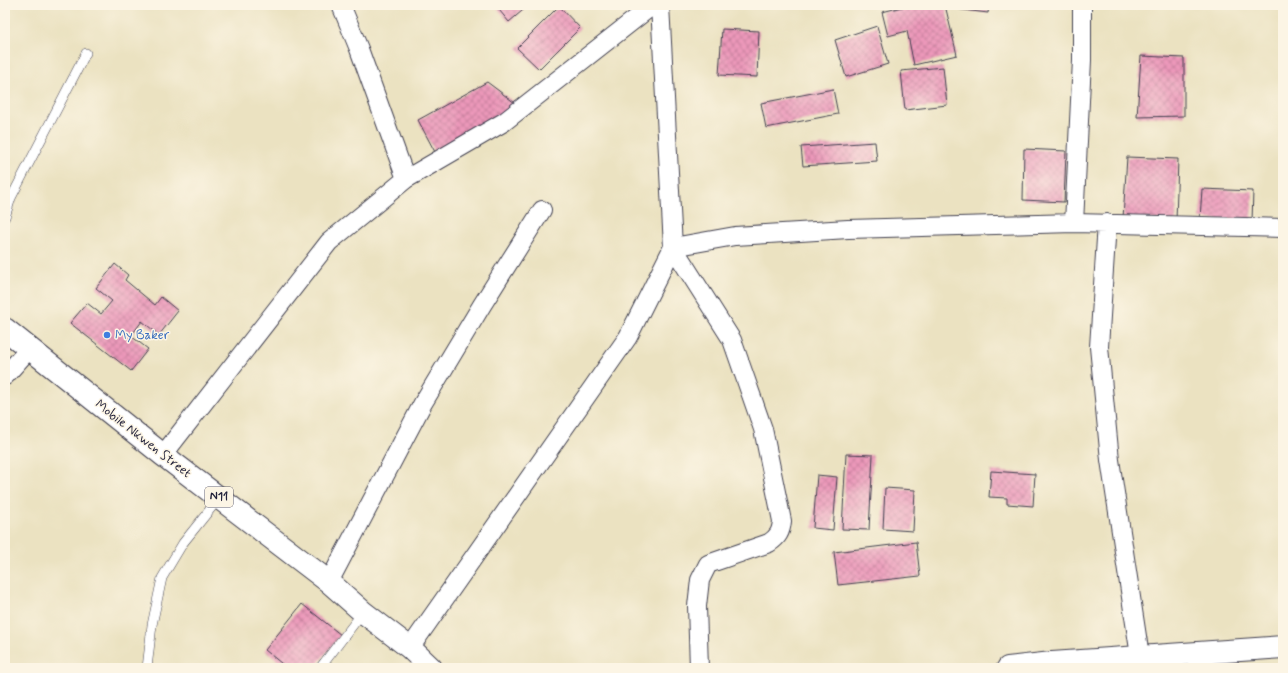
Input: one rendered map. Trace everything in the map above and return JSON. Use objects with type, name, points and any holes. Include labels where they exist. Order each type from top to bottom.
[{"type":"main road","name":"Mobile Nkwen Street","points":[[5,329],[163,455],[220,497],[329,582],[410,648],[431,668]]},
{"type":"main road","points":[[1008,668],[1052,666],[1140,656],[1283,647]]},
{"type":"street","points":[[341,5],[359,48],[406,179]]},
{"type":"street","points":[[163,455],[329,242],[406,179],[504,122],[653,5]]},
{"type":"street","points":[[660,5],[673,247],[732,340],[762,429],[782,522],[781,531],[775,539],[769,543],[708,564],[700,580],[697,606],[699,668]]},
{"type":"street","points":[[1074,223],[1082,60],[1082,5]]},
{"type":"street","points":[[329,582],[423,403],[482,305],[542,210]]},
{"type":"street","points":[[673,247],[735,236],[848,229],[1074,223],[1283,228]]},
{"type":"street","points":[[1107,223],[1099,347],[1110,460],[1140,656]]},
{"type":"street","points":[[410,648],[628,336],[673,247]]},
{"type":"street","points":[[5,376],[29,349]]},
{"type":"lane","points":[[5,217],[11,198],[86,53]]},
{"type":"lane","points":[[147,668],[152,625],[162,578],[183,543],[220,497]]},
{"type":"lane","points":[[320,668],[364,612]]},
{"type":"building","points":[[495,5],[529,5],[509,22]]},
{"type":"building","points":[[910,5],[945,5],[957,55],[914,65],[907,31],[888,36],[882,12]]},
{"type":"building","points":[[947,5],[989,5],[988,13],[946,8]]},
{"type":"building","points":[[559,6],[580,28],[539,69],[517,48]]},
{"type":"building","points":[[877,26],[888,64],[846,77],[835,40]]},
{"type":"building","points":[[722,29],[759,31],[757,77],[719,75]]},
{"type":"building","points":[[1141,56],[1184,58],[1184,116],[1137,117]]},
{"type":"building","points":[[943,67],[947,105],[905,110],[901,71]]},
{"type":"building","points":[[487,82],[519,106],[435,152],[418,120]]},
{"type":"building","points":[[833,89],[838,114],[766,128],[761,103]]},
{"type":"building","points":[[875,142],[877,161],[803,166],[801,147]]},
{"type":"building","points":[[1024,149],[1066,151],[1064,202],[1023,200]]},
{"type":"building","points":[[1127,157],[1178,159],[1176,221],[1123,218]]},
{"type":"building","points":[[1202,189],[1253,191],[1252,221],[1200,219]]},
{"type":"building","points":[[115,264],[128,275],[125,280],[155,305],[161,297],[178,311],[159,335],[142,321],[131,336],[148,349],[131,371],[70,323],[87,303],[101,314],[112,301],[96,288]]},
{"type":"building","points":[[846,454],[873,455],[869,530],[842,529]]},
{"type":"building","points":[[991,471],[1035,474],[1033,506],[1007,504],[1007,498],[989,497]]},
{"type":"building","points":[[817,475],[837,477],[833,530],[813,528]]},
{"type":"building","points":[[885,488],[915,490],[913,531],[883,529]]},
{"type":"building","points":[[916,542],[920,576],[838,585],[834,552]]},
{"type":"building","points":[[302,604],[341,635],[314,668],[287,668],[265,650]]},
{"type":"place","name":"My Baker","points":[[107,335]]}]
